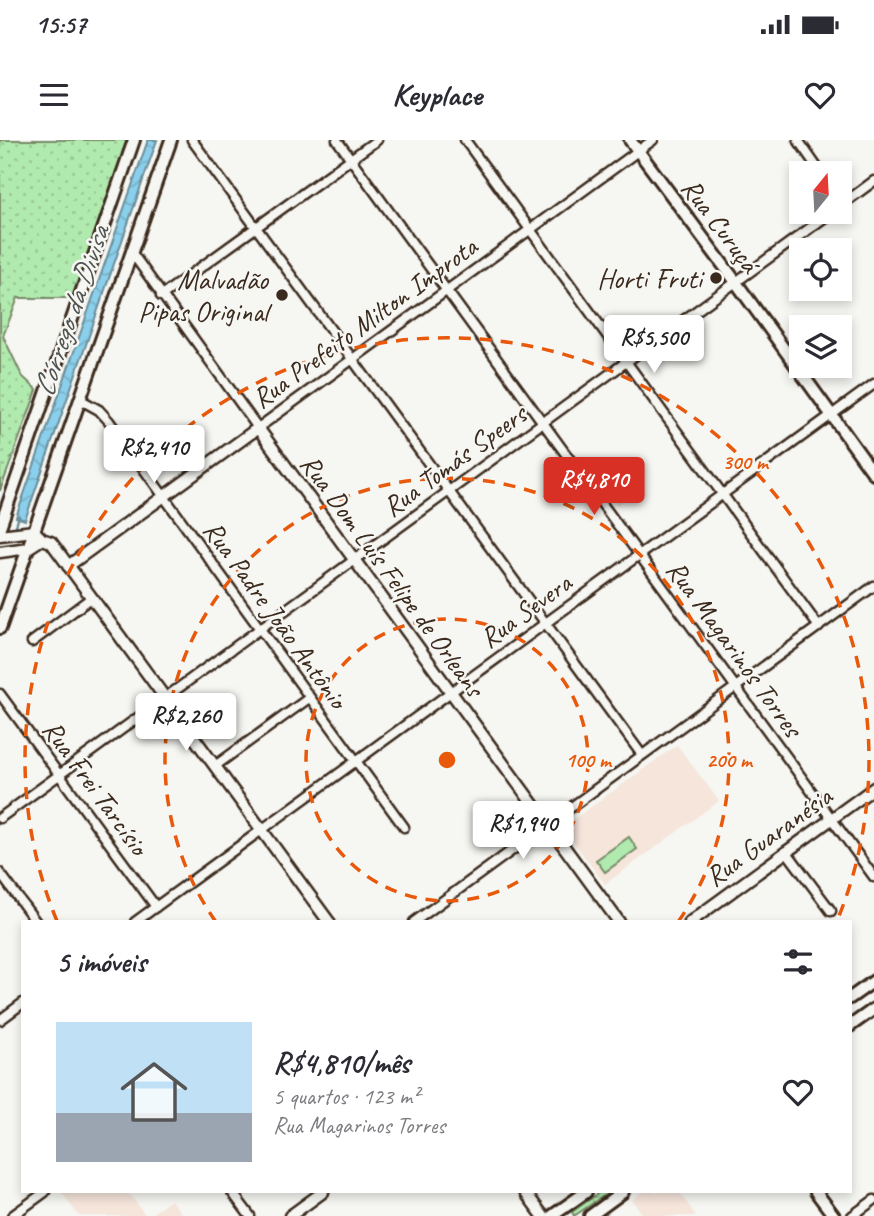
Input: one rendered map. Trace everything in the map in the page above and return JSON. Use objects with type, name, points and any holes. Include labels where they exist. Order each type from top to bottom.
[{"type":"main road","points":[[0,527],[134,140]]},
{"type":"main road","points":[[0,628],[28,548],[38,535],[80,401],[171,140]]},
{"type":"main road","name":"Rua Curuçá","points":[[630,140],[874,474]]},
{"type":"main road","points":[[852,997],[874,981]]},
{"type":"main road","points":[[852,1025],[874,1009]]},
{"type":"main road","points":[[552,1216],[585,1193]]},
{"type":"main road","points":[[590,1216],[622,1193]]},
{"type":"main road","points":[[817,1193],[834,1216]]},
{"type":"street","points":[[192,140],[642,755]]},
{"type":"street","name":"Rua Magarinos Torres","points":[[337,140],[874,877]]},
{"type":"street","points":[[161,296],[377,140]]},
{"type":"street","points":[[465,140],[819,627]]},
{"type":"street","name":"Rua Prefeito Milton Improta","points":[[68,566],[653,140]]},
{"type":"street","points":[[798,140],[813,161]]},
{"type":"street","points":[[852,196],[874,181]]},
{"type":"street","name":"Rua Tomás Speers","points":[[0,818],[816,224]]},
{"type":"street","name":"Rua Dom Luís Felipe de Orleans","points":[[132,253],[618,920]]},
{"type":"street","name":"Rua Severa","points":[[138,920],[874,384]]},
{"type":"street","name":"Rua Padre João Antônio","points":[[80,401],[99,410],[109,421],[404,827]]},
{"type":"street","points":[[0,535],[38,535],[51,542],[328,920]]},
{"type":"street","points":[[0,552],[28,548]]},
{"type":"street","points":[[417,920],[874,586]]},
{"type":"street","points":[[32,642],[91,598]]},
{"type":"street","name":"Rua Frei Tarcísio","points":[[0,694],[156,907]]},
{"type":"street","points":[[215,766],[309,698]]},
{"type":"street","name":"Rua Guaranésia","points":[[693,920],[874,788]]},
{"type":"street","points":[[786,851],[831,911]]},
{"type":"street","points":[[0,873],[35,920]]},
{"type":"street","points":[[0,1020],[21,1004]]},
{"type":"street","points":[[12,1216],[44,1193]]},
{"type":"street","points":[[233,1193],[250,1216]]},
{"type":"street","points":[[290,1216],[322,1193]]},
{"type":"street","points":[[526,1193],[543,1216]]},
{"type":"street","points":[[852,1216],[874,1200]]},
{"type":"shaded area","points":[[616,472],[633,494],[617,505],[601,483]]},
{"type":"shaded area","points":[[677,745],[719,801],[605,884],[565,831],[566,825]]},
{"type":"shaded area","points":[[62,1193],[129,1193],[146,1216],[79,1216]]},
{"type":"shaded area","points":[[641,1193],[680,1193],[696,1216],[644,1216],[632,1200]]},
{"type":"shaded area","points":[[171,1200],[183,1216],[149,1216],[161,1207]]},
{"type":"green space","points":[[0,140],[127,140],[72,298],[18,298],[3,336],[22,376],[37,390],[0,491]]},
{"type":"green space","points":[[629,837],[637,849],[605,872],[596,860]]},
{"type":"green space","points":[[599,1193],[608,1193],[574,1216],[572,1212]]},
{"type":"water","points":[[148,140],[157,140],[25,520],[16,517]]},
{"type":"waterway","name":"Córrego da Divisa","points":[[15,529],[19,516]]},
{"type":"place","name":"Horti Fruti","points":[[716,278]]},
{"type":"place","name":"Malvadão Pipas Original","points":[[282,295]]}]
